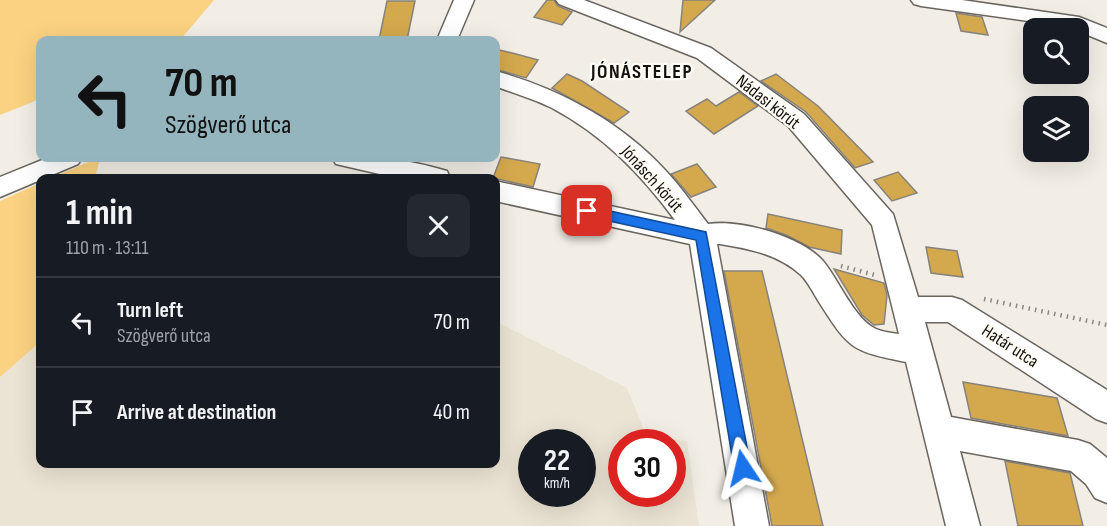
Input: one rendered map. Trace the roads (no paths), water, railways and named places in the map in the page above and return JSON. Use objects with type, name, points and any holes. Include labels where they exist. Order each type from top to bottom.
[{"type":"street","points":[[449,36],[464,0]]},
{"type":"street","name":"Nádasi körút","points":[[566,0],[704,53],[796,120],[884,221],[902,296]]},
{"type":"street","points":[[921,0],[1027,7],[1079,23],[1107,36]]},
{"type":"street","name":"Jónásch körút","points":[[500,80],[559,102],[611,135],[656,176],[702,236],[752,526]]},
{"type":"street","points":[[0,187],[60,162]]},
{"type":"street","points":[[363,162],[419,174]]},
{"type":"street","points":[[500,192],[702,236],[720,232],[768,242],[791,253],[812,268],[850,325],[868,341],[916,351]]},
{"type":"street","points":[[902,296],[963,526]]},
{"type":"street","name":"Határ utca","points":[[902,296],[951,309],[1107,408]]},
{"type":"street","points":[[938,430],[1078,456],[1098,472],[1107,486]]},
{"type":"district","name":"JÓNÁSTELEP","points":[[642,72]]}]
